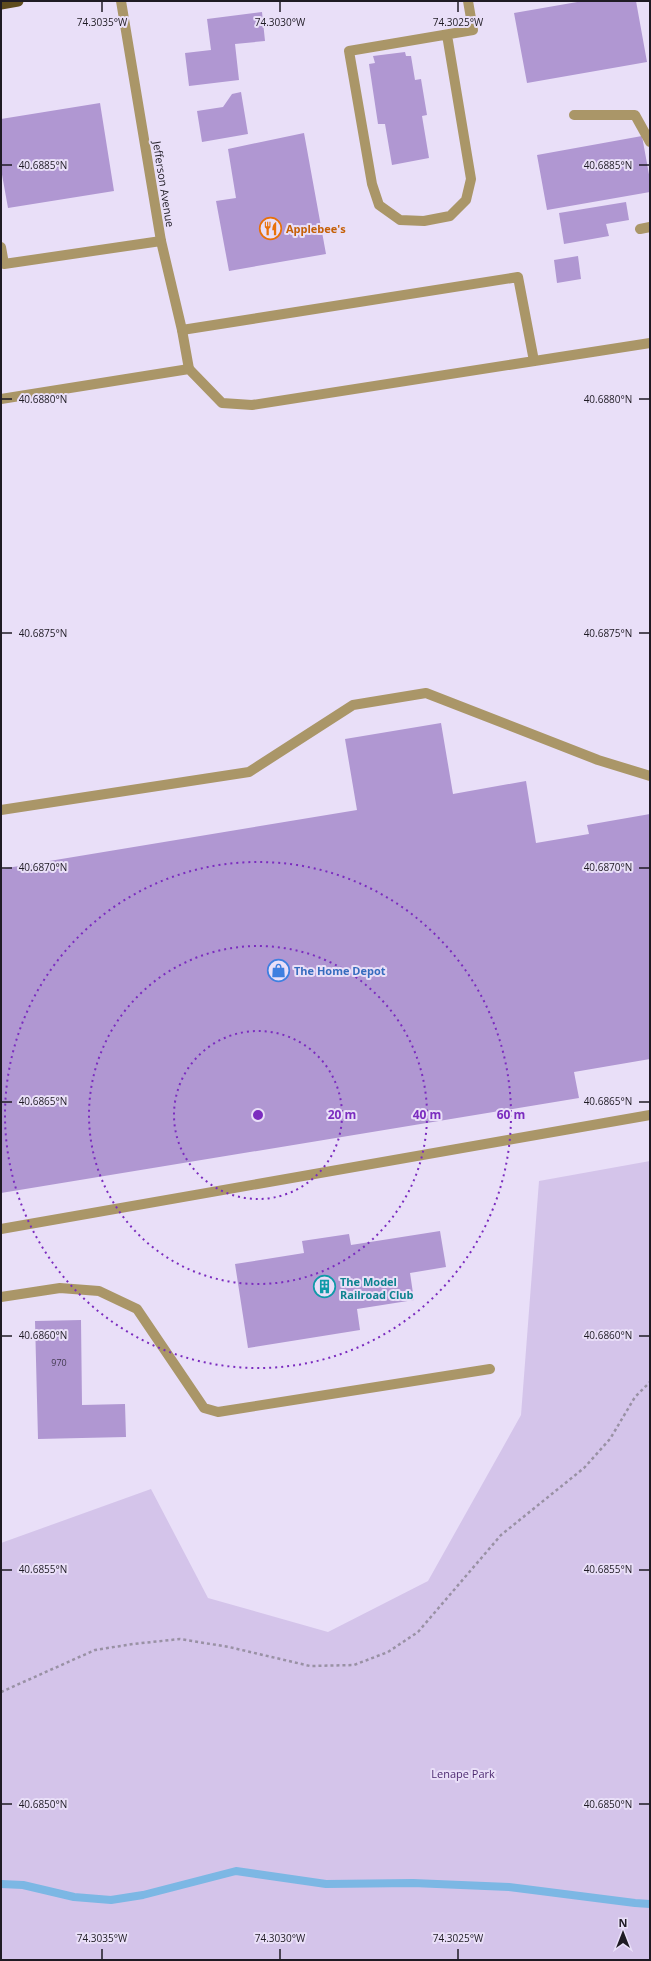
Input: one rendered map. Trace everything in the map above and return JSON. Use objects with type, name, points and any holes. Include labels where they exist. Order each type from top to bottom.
[{"type":"highway","points":[[1,4],[18,1]]},
{"type":"street","name":"Jefferson Avenue","points":[[121,1],[161,241],[182,330],[189,369]]},
{"type":"street","points":[[447,35],[471,179],[466,200],[450,216],[424,221],[400,220],[379,204],[372,184],[349,51],[473,30],[468,1]]},
{"type":"street","points":[[574,115],[635,115],[650,142]]},
{"type":"street","points":[[1,247],[4,264],[161,241]]},
{"type":"street","points":[[182,330],[518,277],[534,361]]},
{"type":"street","points":[[1,399],[189,369],[222,403],[252,405],[650,343]]},
{"type":"street","points":[[1,810],[248,772],[353,705],[426,693],[598,760],[650,776]]},
{"type":"street","points":[[1,1229],[650,1115]]},
{"type":"street","points":[[1,1298],[60,1288],[99,1291],[137,1309],[204,1408],[218,1412],[490,1369]]},
{"type":"path","points":[[1,1692],[94,1650],[180,1639],[229,1647],[310,1666],[354,1665],[388,1652],[418,1632],[501,1535],[584,1468],[610,1439],[635,1397],[650,1382]]},
{"type":"green space","name":"Lenape Park","points":[[650,1161],[650,1960],[1,1960],[1,1543],[151,1489],[208,1598],[328,1632],[428,1581],[521,1415],[539,1181]]},
{"type":"building","points":[[583,1],[636,1],[647,62],[527,83],[514,13]]},
{"type":"building","points":[[262,12],[265,41],[235,44],[239,80],[189,86],[185,53],[211,50],[207,19]]},
{"type":"building","points":[[405,52],[406,56],[411,56],[415,80],[421,79],[427,115],[422,116],[429,158],[392,165],[385,124],[378,124],[369,64],[375,63],[373,56]]},
{"type":"building","points":[[241,92],[248,134],[202,142],[197,111],[223,107],[232,94]]},
{"type":"building","points":[[100,103],[114,191],[8,208],[1,169],[1,119]]},
{"type":"building","name":"Applebee's","points":[[304,133],[326,254],[229,271],[216,201],[236,198],[228,149]]},
{"type":"building","points":[[642,136],[650,180],[650,192],[547,210],[537,155]]},
{"type":"building","points":[[626,202],[629,220],[606,224],[609,236],[564,244],[559,213]]},
{"type":"building","points":[[578,256],[581,279],[557,283],[554,260]]},
{"type":"building","name":"The Home Depot","points":[[441,723],[453,794],[526,781],[536,843],[589,834],[587,825],[650,814],[650,1059],[574,1072],[579,1098],[1,1193],[1,869],[357,810],[345,739]]},
{"type":"building","name":"The Model Railroad Club","points":[[440,1231],[446,1267],[410,1273],[414,1300],[357,1309],[360,1330],[248,1348],[235,1264],[304,1253],[302,1241],[349,1234],[351,1245]]},
{"type":"building","points":[[81,1320],[82,1405],[125,1404],[126,1437],[38,1439],[35,1321]]},
{"type":"waterway","points":[[1,1884],[23,1885],[74,1897],[111,1900],[143,1895],[236,1871],[326,1884],[413,1883],[509,1887],[650,1904]]},
{"type":"place","name":"Applebee's","points":[[271,228]]},
{"type":"place","name":"The Home Depot","points":[[279,970]]},
{"type":"place","name":"The Model Railroad Club","points":[[325,1287]]}]
